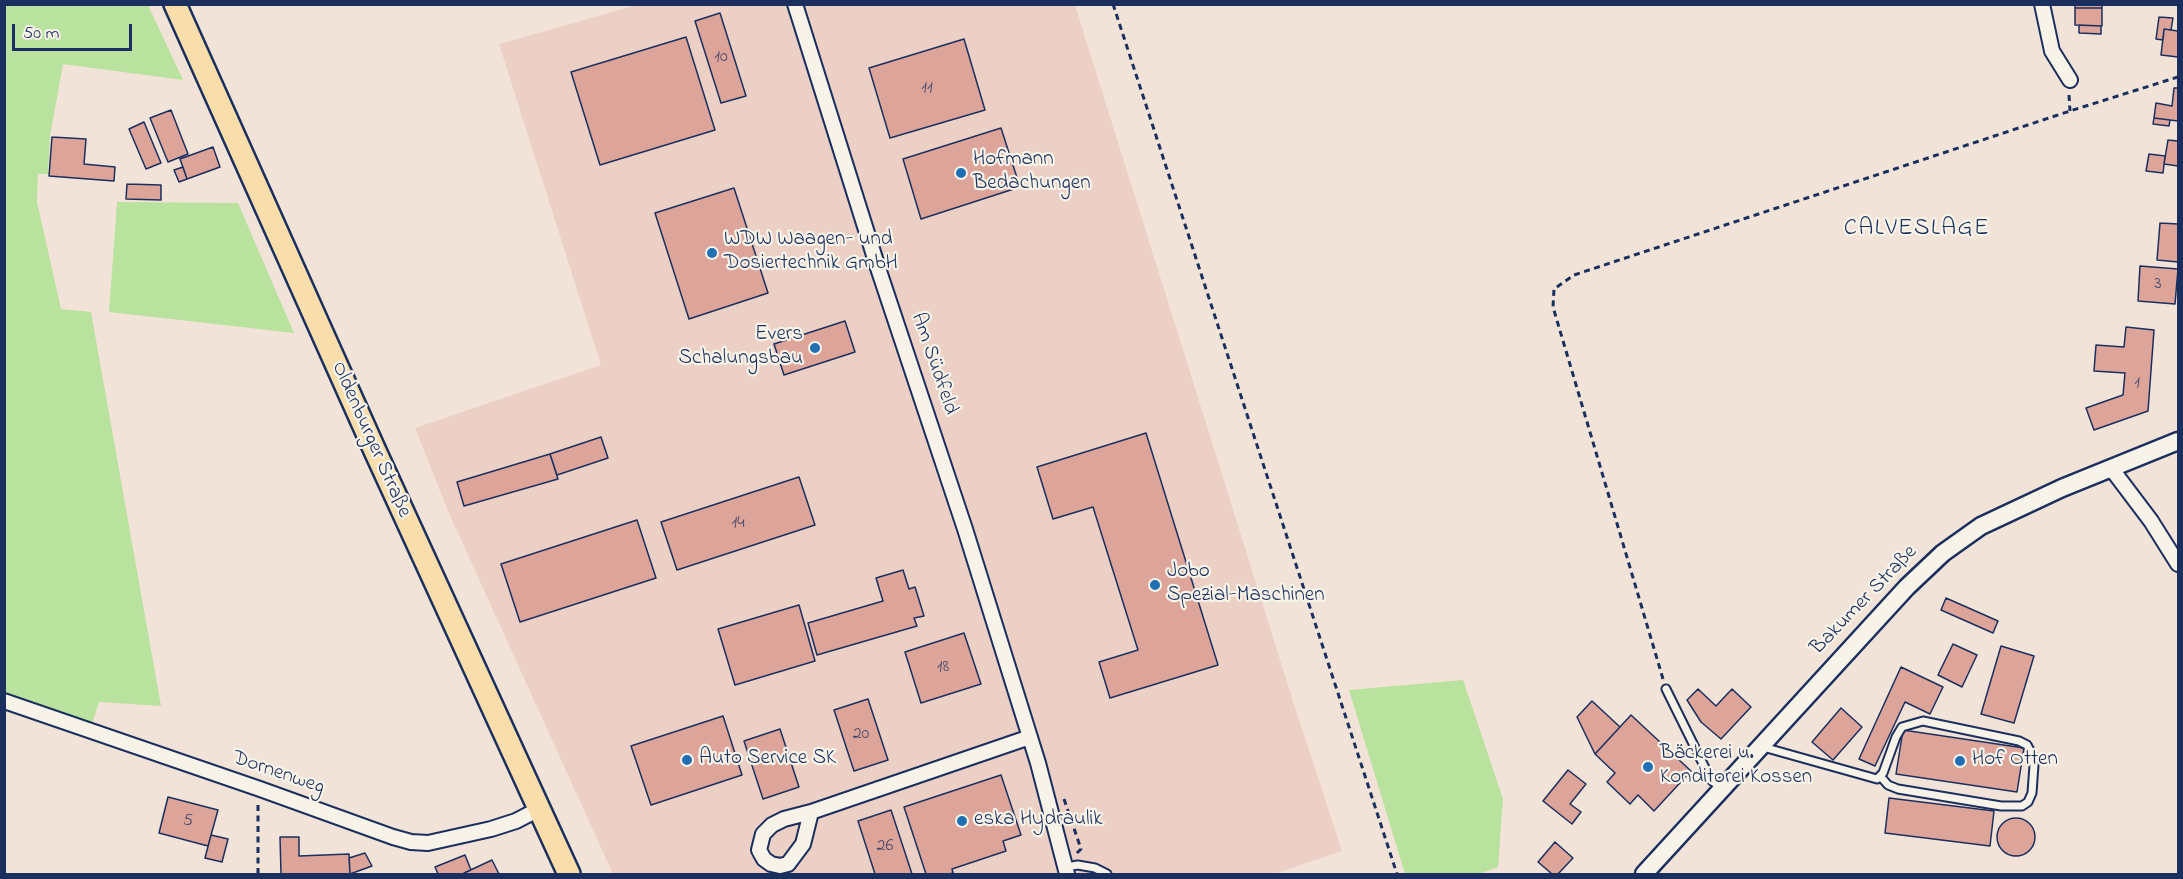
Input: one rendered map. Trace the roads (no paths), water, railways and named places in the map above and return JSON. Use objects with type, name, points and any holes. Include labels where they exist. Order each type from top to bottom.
[{"type":"main road","name":"Oldenburger Straße","points":[[175,4],[568,874]]},
{"type":"street","name":"Am Südfeld","points":[[795,4],[878,268],[965,529],[1030,737],[1066,871]]},
{"type":"street","points":[[2042,4],[2052,51],[2070,80]]},
{"type":"street","name":"Bakumer Straße","points":[[1644,874],[1907,587],[1943,553],[1981,526],[2110,468],[2178,441]]},
{"type":"street","points":[[2110,468],[2151,521],[2178,564]]},
{"type":"street","name":"Dornenweg","points":[[4,701],[393,837],[428,843],[507,824],[539,809]]},
{"type":"street","points":[[811,812],[1030,737]]},
{"type":"lane","points":[[1666,689],[1711,780],[1721,789]]},
{"type":"lane","points":[[1923,721],[2019,741],[2027,746],[2032,754],[2034,765],[2032,793],[2028,802],[2022,806],[2001,806],[1898,789],[1888,785],[1881,777],[1896,737],[1902,728],[1910,723],[1923,721]]},
{"type":"lane","points":[[1761,746],[1873,779],[1881,777]]},
{"type":"lane","name":"Am Südfeld","points":[[1066,871],[1078,865],[1095,868],[1107,874]]},
{"type":"place","name":"Hofmann Bedachungen","points":[[961,173]]},
{"type":"place","name":"WDW Waagen- und Dosiertechnik GmbH","points":[[712,253]]},
{"type":"place","name":"Evers Schalungsbau","points":[[815,348]]},
{"type":"place","name":"Jobo Spezial-Maschinen","points":[[1155,585]]},
{"type":"place","name":"Auto Service SK","points":[[687,760]]},
{"type":"place","name":"Hof Otten","points":[[1960,761]]},
{"type":"place","name":"Bäckerei u. Konditorei Kossen","points":[[1648,767]]},
{"type":"place","name":"eska Hydraulik","points":[[962,821]]},
{"type":"district","name":"CALVESLAGE","points":[[1917,230]]}]
